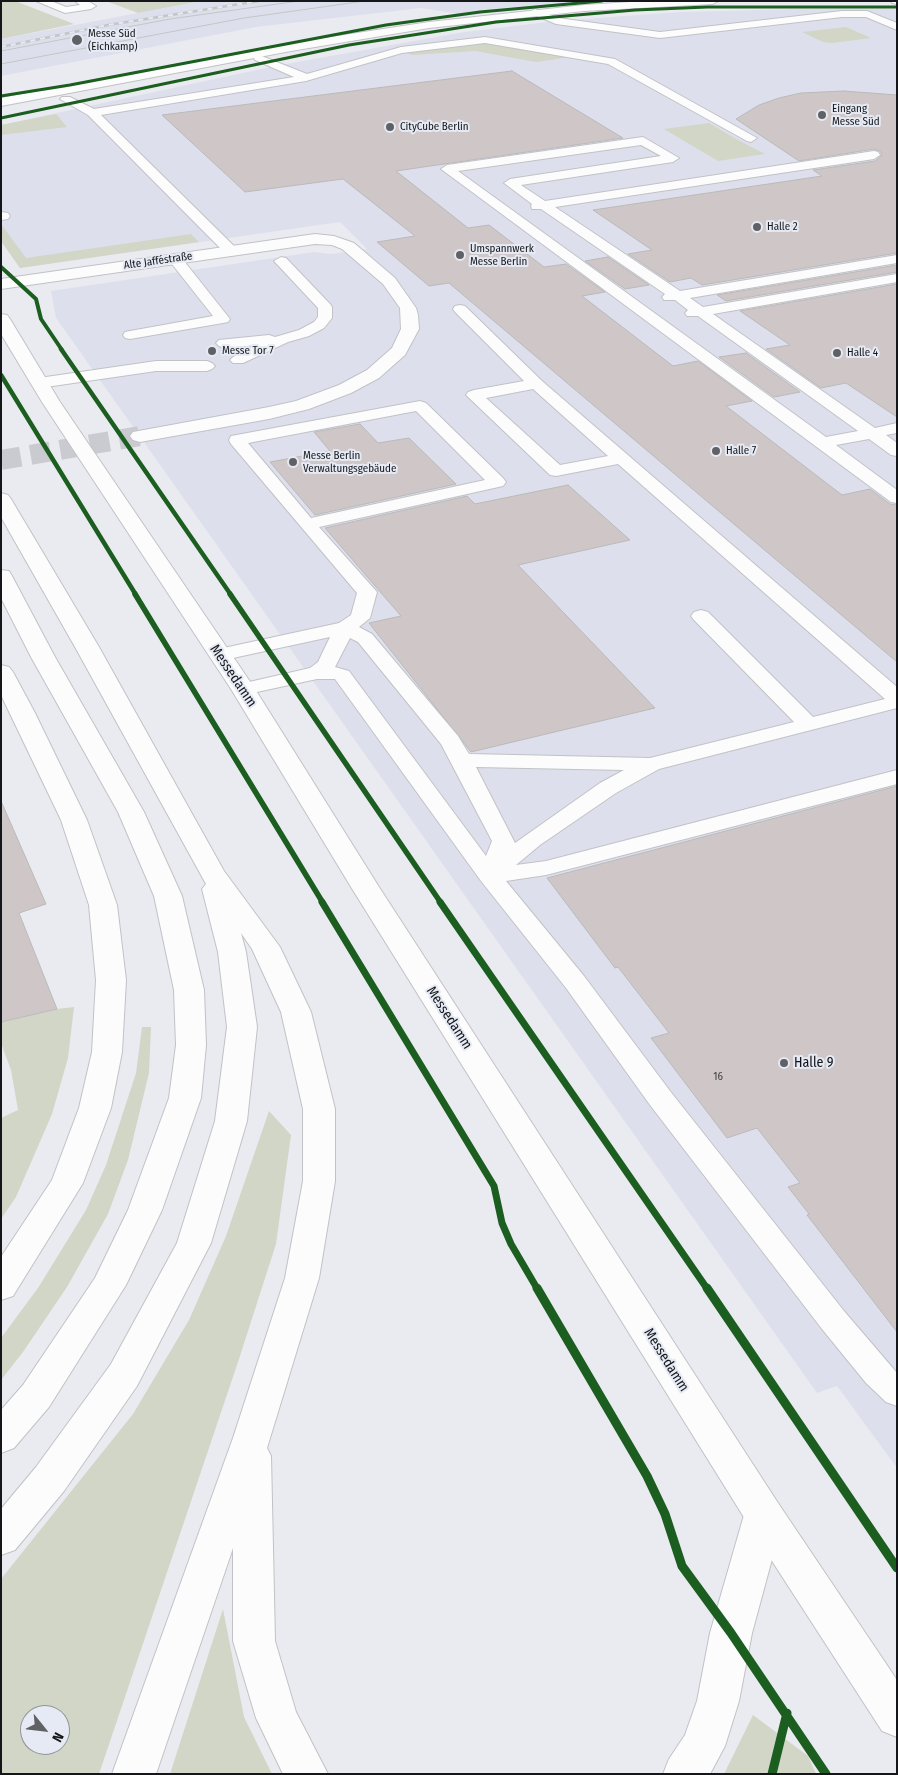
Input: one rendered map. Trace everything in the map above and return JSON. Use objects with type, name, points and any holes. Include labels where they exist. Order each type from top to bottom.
[{"type":"main road","points":[[1,102],[291,47],[408,28],[535,12],[713,1]]},
{"type":"main road","points":[[1,112],[296,51],[320,43]]},
{"type":"main road","points":[[53,93],[66,99]]},
{"type":"main road","name":"Alte Jafféstraße","points":[[1,284],[315,239],[334,241],[348,246],[398,292],[408,308],[410,322],[408,336],[399,351],[383,366],[360,382],[327,397],[302,405],[140,436]]},
{"type":"main road","name":"Messedamm","points":[[1,319],[39,383],[243,689],[364,887],[764,1515],[897,1717]]},
{"type":"main road","points":[[1,499],[87,647],[212,873],[266,948],[296,1012],[319,1109],[318,1181],[302,1278],[252,1438],[134,1774]]},
{"type":"main road","points":[[1,576],[43,657],[130,812],[168,896],[189,990],[191,1045],[185,1098],[145,1210],[109,1285],[36,1396],[1,1437]]},
{"type":"main road","points":[[1,672],[24,713],[74,820],[103,905],[112,980],[107,1052],[92,1118],[67,1183],[1,1286]]},
{"type":"main road","points":[[1,1538],[50,1479],[124,1375],[194,1244],[232,1121],[242,1027],[232,952],[212,873]]},
{"type":"main road","points":[[252,1438],[254,1641],[276,1718],[306,1774]]},
{"type":"main road","points":[[685,1774],[703,1746],[718,1701],[731,1633],[764,1515]]},
{"type":"lane","points":[[41,1],[64,10],[91,6],[80,1]]},
{"type":"lane","points":[[535,12],[556,21],[660,35],[842,14],[867,14],[897,27]]},
{"type":"lane","points":[[92,113],[306,78],[401,50],[485,40],[612,61],[750,138]]},
{"type":"lane","points":[[258,58],[306,78]]},
{"type":"lane","points":[[66,99],[92,113],[230,250]]},
{"type":"lane","points":[[897,453],[700,312],[510,183],[673,158],[643,141],[447,169],[655,319],[897,498]]},
{"type":"lane","points":[[506,211],[874,155]]},
{"type":"lane","points":[[175,259],[186,282],[223,319]]},
{"type":"lane","points":[[633,303],[897,259]]},
{"type":"lane","points":[[238,360],[283,339],[304,333],[319,325],[325,318],[325,307],[281,261]]},
{"type":"lane","points":[[655,319],[897,278]]},
{"type":"lane","points":[[460,309],[536,384],[897,698]]},
{"type":"lane","points":[[156,366],[138,344],[223,319],[243,324],[262,340]]},
{"type":"lane","points":[[224,343],[283,339]]},
{"type":"lane","points":[[156,366],[185,352]]},
{"type":"lane","points":[[39,383],[156,366],[207,366]]},
{"type":"lane","points":[[536,384],[474,395],[556,471],[622,458]]},
{"type":"lane","points":[[219,655],[344,628],[360,618],[367,592],[306,524],[237,440],[420,406],[497,482],[306,524]]},
{"type":"lane","points":[[823,443],[897,428]]},
{"type":"lane","points":[[852,465],[897,453]]},
{"type":"lane","points":[[701,616],[809,725]]},
{"type":"lane","points":[[317,673],[326,665],[344,628]]},
{"type":"lane","points":[[344,628],[364,638],[450,741],[462,760],[504,841],[489,876]]},
{"type":"lane","points":[[243,689],[317,673],[330,672],[342,675],[489,876],[575,982],[660,1098],[833,1320],[877,1374],[897,1392]]},
{"type":"lane","points":[[462,760],[651,764],[897,702]]},
{"type":"lane","points":[[489,876],[532,840],[608,788],[651,764]]},
{"type":"lane","points":[[489,876],[546,868],[897,777]]},
{"type":"shaded area","points":[[201,1],[590,1],[458,14],[421,8],[256,27],[1,76],[1,39]]},
{"type":"shaded area","points":[[897,9],[897,1468],[837,1386],[817,1393],[56,318],[51,291],[314,252],[331,254],[367,249],[340,222],[20,268],[1,241],[1,125],[275,66],[464,32],[556,21],[680,12]]},
{"type":"green space","points":[[1,1],[15,1],[74,24],[1,39]]},
{"type":"green space","points":[[106,1],[201,1],[138,13]]},
{"type":"green space","points":[[846,27],[871,38],[832,43],[823,42],[802,32]]},
{"type":"green space","points":[[487,43],[571,57],[536,62],[475,51],[413,55],[406,53]]},
{"type":"green space","points":[[56,114],[67,127],[1,135],[1,125]]},
{"type":"green space","points":[[709,123],[765,154],[718,161],[664,129]]},
{"type":"green space","points":[[1,224],[26,258],[191,234],[199,242],[20,268],[1,241]]},
{"type":"green space","points":[[74,1007],[68,1058],[52,1114],[16,1197],[1,1219],[1,1118],[18,1110],[11,1070],[1,1043],[1,1022]]},
{"type":"green space","points":[[142,1027],[151,1027],[149,1073],[128,1160],[108,1214],[67,1287],[23,1352],[1,1380],[1,1338],[38,1288],[86,1210],[106,1165],[136,1073]]},
{"type":"green space","points":[[269,1111],[291,1135],[276,1244],[99,1774],[1,1774],[1,1579],[133,1414],[189,1320],[226,1236]]},
{"type":"green space","points":[[223,1609],[244,1717],[272,1774],[170,1774]]},
{"type":"green space","points":[[753,1715],[808,1756],[816,1774],[724,1774]]},
{"type":"building","points":[[512,71],[623,138],[396,171],[468,228],[489,225],[544,267],[566,264],[605,292],[582,296],[673,366],[698,361],[752,401],[726,406],[842,495],[870,489],[890,504],[897,505],[897,662],[449,283],[429,286],[377,242],[415,236],[343,179],[245,192],[162,115]]},
{"type":"building","name":"Halle 2","points":[[844,91],[897,95],[897,253],[702,285],[691,278],[670,282],[628,254],[652,250],[593,210],[822,176],[813,170],[875,161],[882,155],[880,151],[874,149],[799,161],[736,119],[759,105],[779,98],[801,93]]},
{"type":"building","points":[[608,257],[649,285],[625,289],[585,261]]},
{"type":"building","points":[[897,265],[897,272],[726,301],[717,295]]},
{"type":"building","name":"Halle 4","points":[[897,284],[897,417],[846,383],[821,388],[766,349],[790,345],[740,311]]},
{"type":"building","points":[[746,353],[800,392],[774,397],[719,357]]},
{"type":"building","points":[[360,424],[378,443],[409,438],[456,484],[315,515],[270,462],[330,451],[314,432]]},
{"type":"building","points":[[568,485],[630,540],[518,565],[655,708],[471,752],[369,623],[401,616],[325,528],[467,496],[475,504]]},
{"type":"building","name":"Halle 9","points":[[897,786],[897,1332],[807,1215],[809,1214],[788,1187],[800,1183],[757,1128],[727,1138],[651,1038],[669,1033],[618,967],[615,968],[547,878]]},
{"type":"building","points":[[1,801],[46,904],[19,913],[57,1009],[1,1022]]},
{"type":"tunnel","points":[[1,460],[140,436]]},
{"type":"tram line","points":[[1,51],[170,19],[299,1]]},
{"type":"tram line","points":[[1,64],[244,18],[365,1]]},
{"type":"railway","points":[[1,47],[108,25],[259,1]]},
{"type":"cycle path","points":[[1,96],[70,85],[386,25],[480,12],[602,1]]},
{"type":"cycle path","points":[[1,118],[349,45],[496,22],[635,10],[707,7],[897,7]]},
{"type":"cycle path","points":[[1,267],[36,299],[41,319],[79,377],[261,638],[440,902],[746,1344],[897,1568]]},
{"type":"cycle path","points":[[1,375],[225,740],[494,1186],[502,1223],[511,1244],[647,1476],[665,1514],[682,1566],[731,1633],[826,1774]]},
{"type":"cycle path","points":[[772,1774],[787,1713]]},
{"type":"place","name":"Messe Süd (Eichkamp)","points":[[77,40]]},
{"type":"place","name":"Eingang Messe Süd","points":[[822,115]]},
{"type":"place","name":"CityCube Berlin","points":[[390,127]]},
{"type":"place","name":"Halle 2","points":[[757,227]]},
{"type":"place","name":"Umspannwerk Messe Berlin","points":[[460,255]]},
{"type":"place","name":"Messe Tor 7","points":[[212,351]]},
{"type":"place","name":"Halle 4","points":[[837,353]]},
{"type":"place","name":"Halle 7","points":[[716,451]]},
{"type":"place","name":"Messe Berlin Verwaltungsgebäude","points":[[293,462]]},
{"type":"place","name":"Halle 9","points":[[784,1063]]}]
